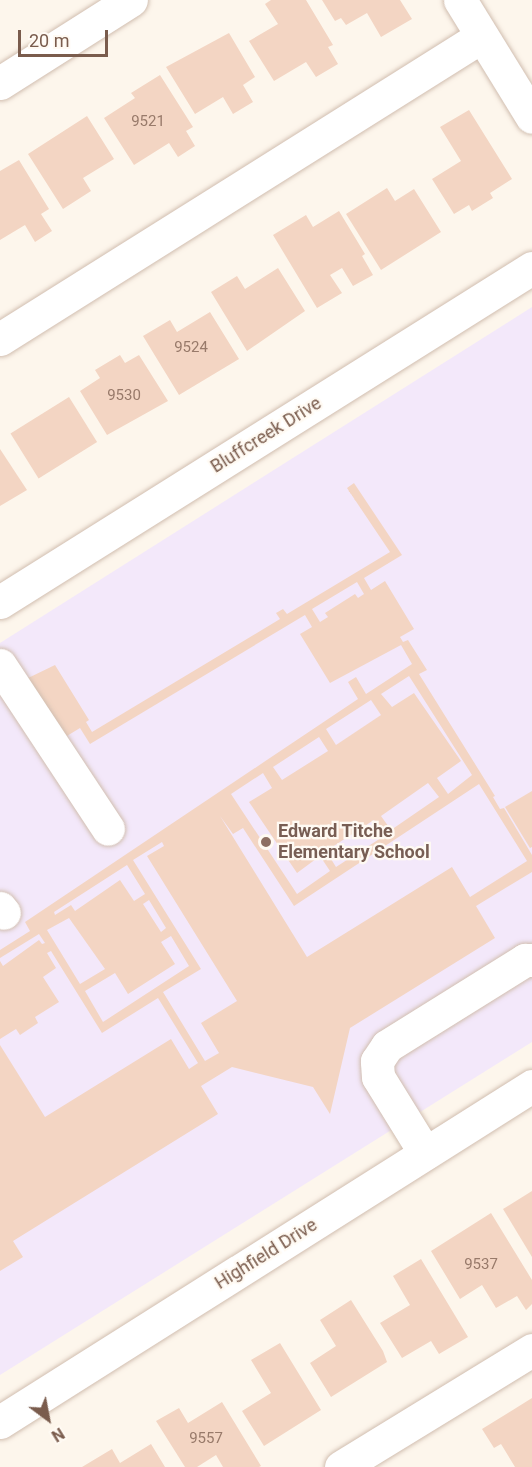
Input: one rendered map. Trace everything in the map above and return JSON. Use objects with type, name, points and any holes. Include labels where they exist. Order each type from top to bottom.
[{"type":"street","points":[[0,83],[131,0]]},
{"type":"street","points":[[460,0],[532,117]]},
{"type":"street","points":[[0,339],[482,36]]},
{"type":"street","name":"Bluffcreek Drive","points":[[0,602],[532,268]]},
{"type":"street","points":[[0,665],[108,829]]},
{"type":"street","points":[[425,1153],[378,1077],[377,1061],[387,1046],[525,960],[532,960]]},
{"type":"street","name":"Highfield Drive","points":[[0,1422],[532,1086]]},
{"type":"street","points":[[341,1467],[532,1350]]},
{"type":"shaded area","name":"Edward Titche Elementary School","points":[[532,307],[532,1042],[0,1375],[0,643]]},
{"type":"building","points":[[271,0],[306,0],[333,45],[328,47],[338,64],[316,77],[306,62],[274,81],[249,41],[278,24],[265,4]]},
{"type":"building","points":[[322,0],[400,0],[412,19],[381,37],[367,13],[346,25],[341,18],[335,21]]},
{"type":"building","points":[[229,33],[255,77],[243,85],[253,102],[233,114],[223,97],[195,114],[166,67]]},
{"type":"building","points":[[160,75],[193,127],[186,131],[195,146],[178,157],[169,143],[134,165],[104,118],[135,98],[131,93]]},
{"type":"building","points":[[469,110],[512,179],[490,193],[493,198],[472,211],[469,205],[454,214],[432,179],[461,161],[440,127]]},
{"type":"building","points":[[87,116],[114,159],[83,178],[91,191],[63,209],[28,154]]},
{"type":"building","points":[[19,160],[49,209],[41,214],[52,231],[35,242],[25,225],[0,240],[0,171]]},
{"type":"building","points":[[387,188],[395,201],[414,189],[441,232],[381,270],[346,214]]},
{"type":"building","points":[[339,211],[365,254],[362,256],[373,275],[353,286],[342,268],[330,275],[342,293],[317,308],[273,235],[306,215],[313,227]]},
{"type":"building","points":[[278,268],[305,311],[247,351],[211,292],[237,276],[245,289]]},
{"type":"building","points":[[210,312],[239,359],[179,395],[143,336],[170,320],[177,332]]},
{"type":"building","points":[[120,355],[125,363],[139,355],[168,401],[107,435],[80,391],[100,378],[95,370]]},
{"type":"building","points":[[69,397],[97,442],[39,479],[10,434]]},
{"type":"building","points":[[0,449],[27,490],[0,506]]},
{"type":"building","points":[[354,483],[402,555],[364,578],[371,590],[385,581],[414,629],[400,637],[403,642],[408,640],[427,670],[419,674],[495,796],[493,797],[500,809],[504,808],[532,855],[532,872],[476,906],[495,938],[350,1028],[330,1114],[313,1087],[232,1067],[201,1086],[218,1114],[13,1241],[23,1257],[0,1271],[0,1045],[45,1117],[171,1039],[189,1069],[198,1063],[158,998],[102,1033],[51,951],[47,953],[56,968],[43,977],[59,1002],[35,1017],[38,1023],[20,1035],[16,1029],[0,1039],[0,961],[3,966],[39,940],[42,944],[45,943],[39,934],[0,958],[0,950],[30,931],[25,922],[358,699],[348,682],[356,677],[366,694],[412,664],[401,645],[330,683],[300,634],[312,627],[305,615],[90,744],[80,728],[62,739],[24,680],[55,665],[89,720],[86,722],[92,732],[280,619],[276,613],[283,609],[287,614],[390,552],[347,488]],"holes":[[[357,582],[364,594],[358,598],[355,594],[325,613],[328,617],[320,622],[312,609]],[[409,676],[472,775],[448,794],[437,778],[461,761],[414,693],[392,707],[381,694]],[[371,700],[381,715],[336,745],[326,729]],[[319,737],[328,751],[282,780],[273,767]],[[263,773],[272,788],[249,802],[297,873],[320,856],[330,871],[297,894],[231,794]],[[428,783],[439,797],[391,830],[381,816]],[[479,784],[527,861],[470,897],[452,867],[307,957],[220,816],[233,834],[243,828],[294,906]],[[374,820],[384,836],[336,867],[326,851]],[[162,842],[164,846],[147,856],[237,1001],[201,1023],[219,1053],[205,1061],[163,992],[201,969],[133,860]],[[127,865],[145,894],[134,901],[120,880],[75,911],[71,905],[55,915],[54,912]],[[149,900],[166,928],[161,932],[143,904]],[[69,918],[105,969],[80,984],[47,930]],[[171,936],[189,966],[103,1022],[85,991],[115,973],[128,994],[175,964],[161,942]]]},
{"type":"building","points":[[532,791],[532,847],[530,848],[505,807]]},
{"type":"building","points":[[532,1191],[532,1257],[503,1209]]},
{"type":"building","points":[[491,1213],[532,1280],[532,1304],[526,1310],[517,1296],[496,1308],[482,1285],[460,1299],[431,1251]]},
{"type":"building","points":[[421,1259],[468,1337],[439,1354],[431,1341],[402,1358],[380,1323],[410,1305],[393,1276]]},
{"type":"building","points":[[351,1300],[383,1351],[387,1362],[331,1397],[310,1363],[336,1346],[320,1320]]},
{"type":"building","points":[[280,1343],[321,1410],[264,1446],[242,1411],[271,1393],[251,1360]]},
{"type":"building","points":[[532,1398],[532,1467],[515,1467],[501,1444],[494,1448],[482,1429]]},
{"type":"building","points":[[222,1402],[261,1466],[223,1467],[216,1455],[197,1467],[185,1467],[156,1421],[179,1408],[188,1423]]},
{"type":"building","points":[[151,1444],[165,1467],[82,1467],[112,1449],[120,1463]]},
{"type":"place","name":"Edward Titche Elementary School","points":[[266,842]]}]
